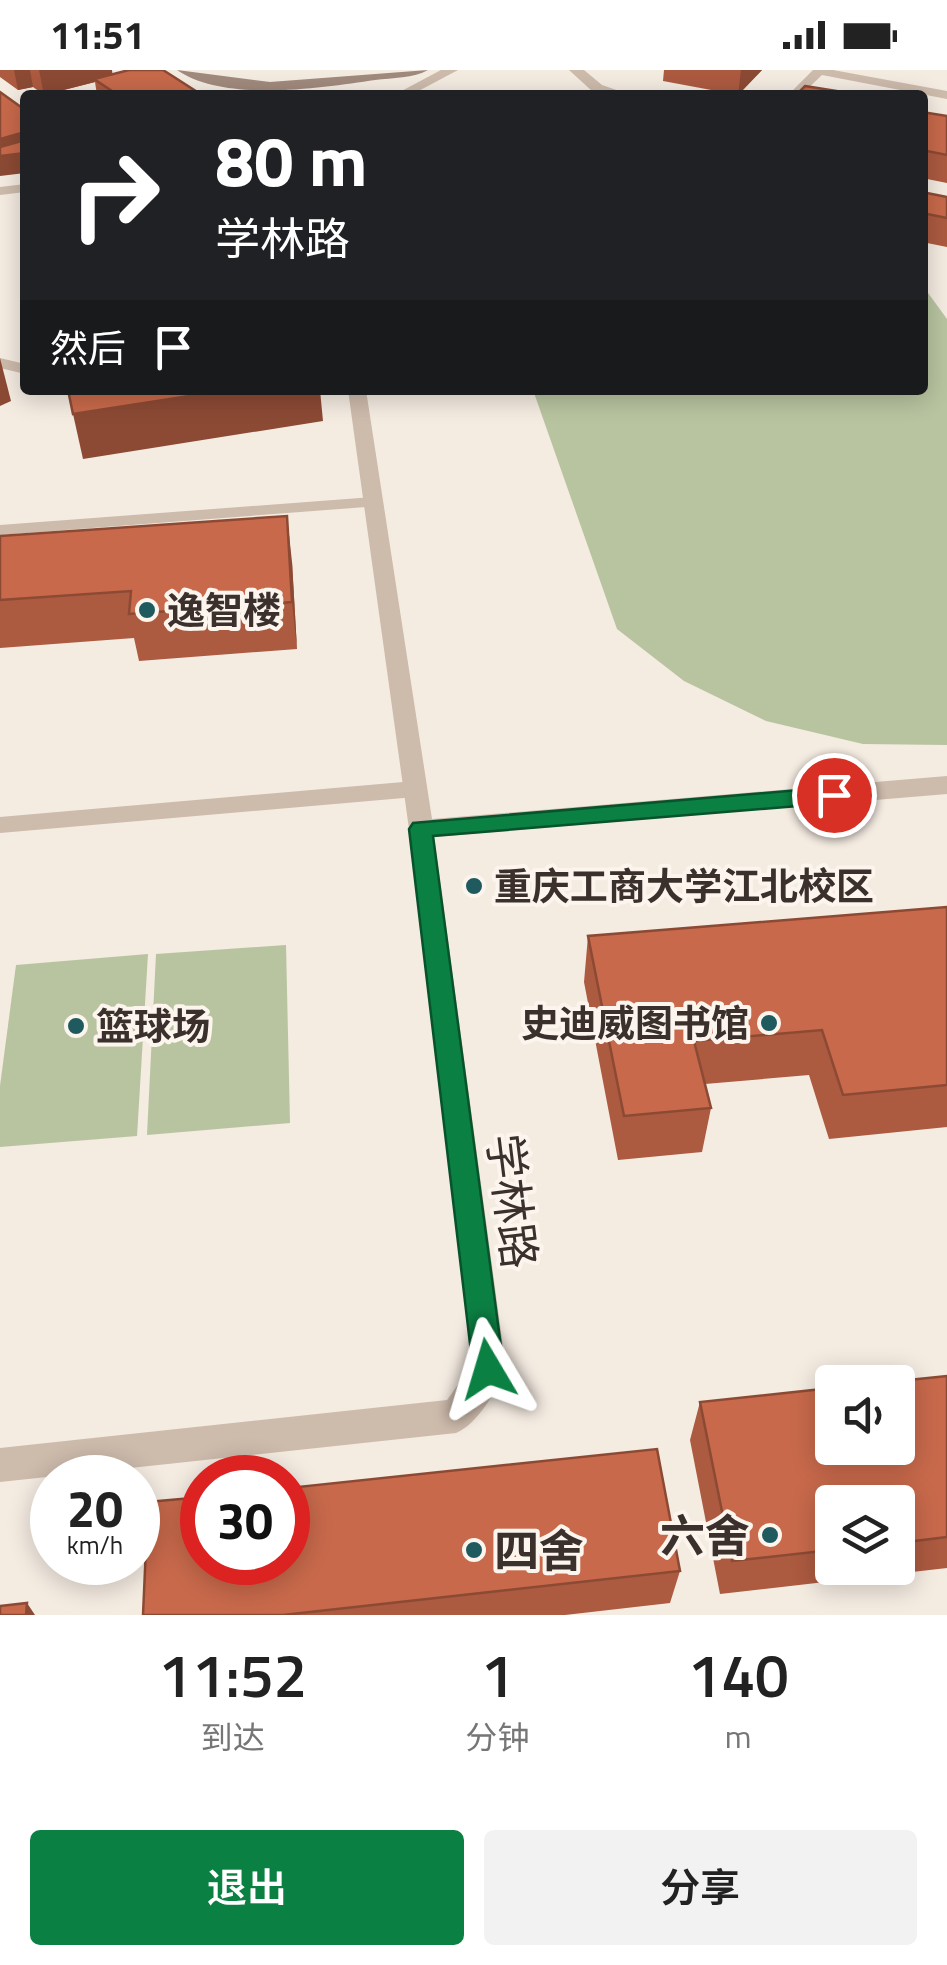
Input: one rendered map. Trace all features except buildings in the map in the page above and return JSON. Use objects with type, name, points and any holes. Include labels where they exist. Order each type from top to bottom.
[{"type":"street","points":[[184,70],[217,80],[288,84],[422,70]]},
{"type":"street","points":[[411,90],[451,70]]},
{"type":"street","points":[[576,70],[605,90]]},
{"type":"street","name":"学林路","points":[[0,1466],[456,1416],[488,1369],[421,829],[359,395]]},
{"type":"street","points":[[421,829],[947,785]]},
{"type":"lane","points":[[799,90],[819,70],[921,90]]},
{"type":"lane","points":[[0,530],[373,502]]},
{"type":"lane","points":[[62,546],[70,542],[78,524]]},
{"type":"lane","points":[[0,825],[415,789]]},
{"type":"green space","points":[[928,293],[947,319],[947,745],[863,744],[766,721],[684,681],[617,629],[535,395],[928,395]]},
{"type":"green space","name":"篮球场","points":[[286,945],[290,1123],[147,1135],[156,954]]},
{"type":"green space","name":"篮球场","points":[[148,954],[137,1136],[0,1147],[0,1086],[16,965]]},
{"type":"place","name":"逸智楼","points":[[147,610]]},
{"type":"place","name":"重庆工商大学江北校区","points":[[474,886]]},
{"type":"place","name":"史迪威图书馆","points":[[769,1023]]},
{"type":"place","name":"篮球场","points":[[76,1026]]},
{"type":"place","name":"六舍","points":[[770,1535]]},
{"type":"place","name":"四舍","points":[[474,1550]]},
{"type":"route","points":[[488,1369],[421,829],[834,795]]}]
